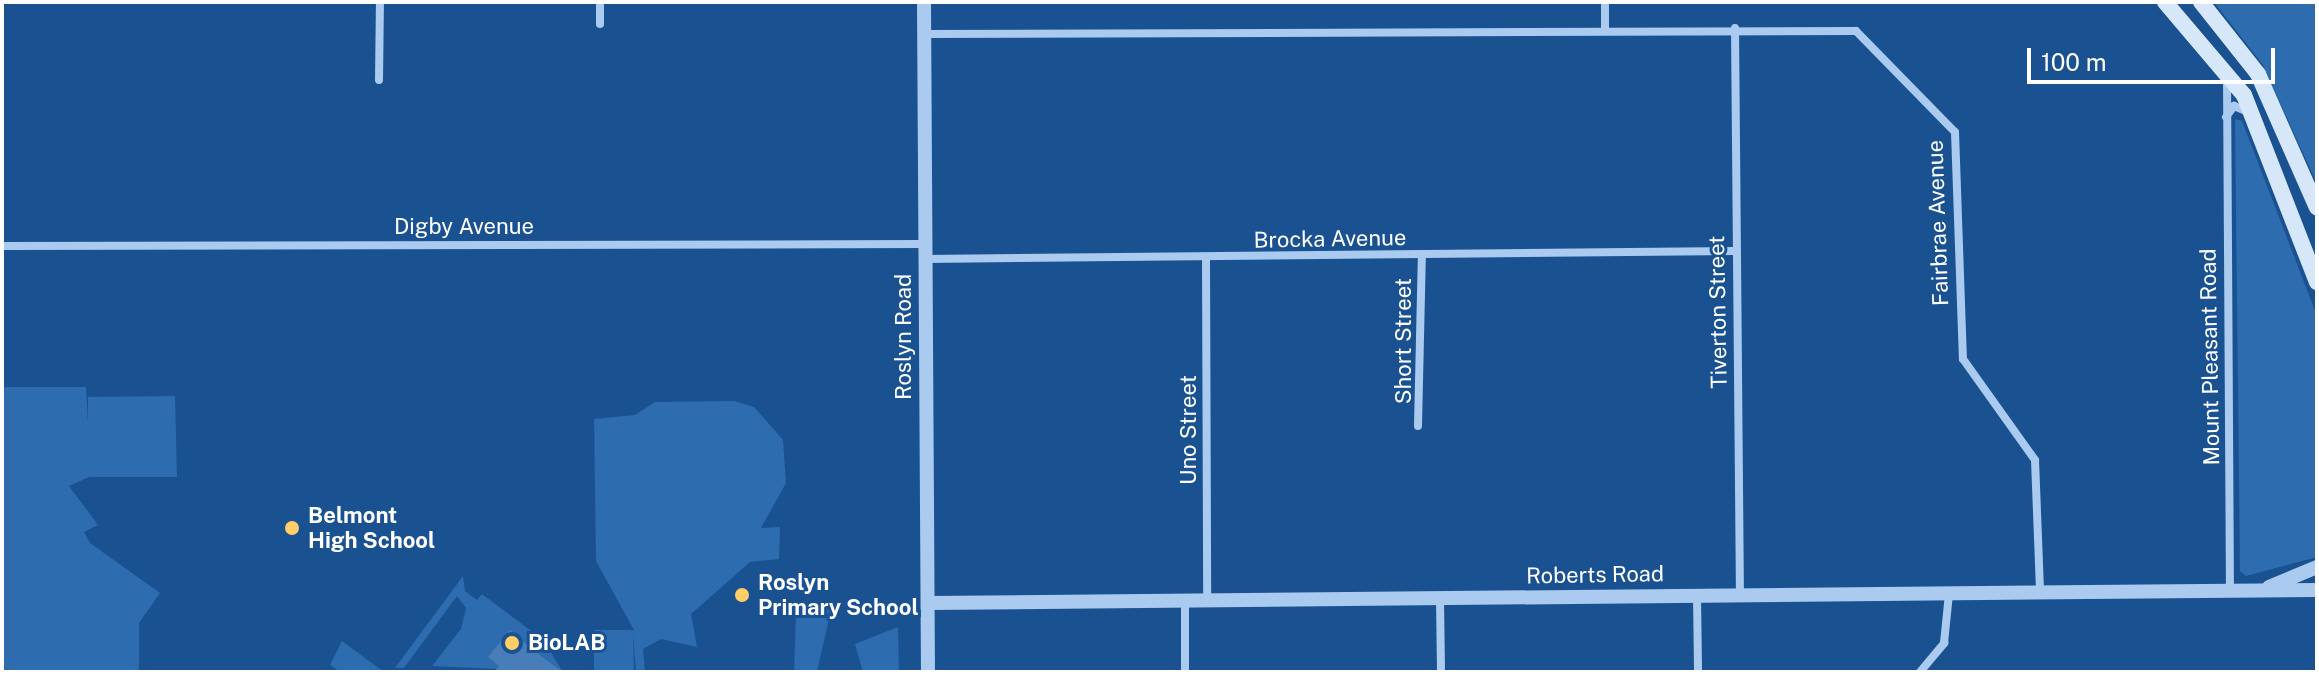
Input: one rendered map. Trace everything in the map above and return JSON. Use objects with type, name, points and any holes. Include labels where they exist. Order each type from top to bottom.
[{"type":"main road","points":[[2165,2],[2225,65],[2254,118],[2317,282]]},
{"type":"main road","points":[[2201,2],[2254,66],[2317,208]]},
{"type":"street","points":[[379,80],[380,2]]},
{"type":"street","points":[[600,2],[600,24]]},
{"type":"street","name":"Roslyn Road","points":[[924,2],[928,672]]},
{"type":"street","points":[[1605,2],[1605,29]]},
{"type":"street","name":"Fairbrae Avenue","points":[[924,34],[1735,28],[1856,31],[1955,132],[1963,359],[2035,460],[2040,593]]},
{"type":"street","name":"Tiverton Street","points":[[1735,28],[1740,596]]},
{"type":"street","name":"Mount Pleasant Road","points":[[2225,65],[2230,591]]},
{"type":"street","points":[[2225,122],[2237,105],[2254,118]]},
{"type":"street","name":"Digby Avenue","points":[[2,246],[925,251]]},
{"type":"street","name":"Brocka Avenue","points":[[925,251],[1206,258],[1735,251]]},
{"type":"street","name":"Short Street","points":[[1418,426],[1422,255]]},
{"type":"street","name":"Uno Street","points":[[1206,258],[1207,601]]},
{"type":"street","name":"Roberts Road","points":[[2262,590],[2317,567]]},
{"type":"street","name":"Roberts Road","points":[[928,603],[2316,590]]},
{"type":"street","points":[[1920,672],[1944,643],[1949,594]]},
{"type":"street","points":[[1697,596],[1698,672]]},
{"type":"street","points":[[1440,599],[1441,672]]},
{"type":"street","points":[[1185,601],[1185,672]]},
{"type":"shaded area","points":[[2214,2],[2317,2],[2317,184],[2263,65]]},
{"type":"shaded area","points":[[2235,119],[2242,121],[2317,316],[2317,557],[2246,576],[2240,571]]},
{"type":"shaded area","points":[[2,387],[86,387],[88,424],[88,397],[175,396],[177,477],[89,477],[69,486],[98,525],[84,532],[90,543],[160,593],[139,623],[139,672],[2,672]]},
{"type":"shaded area","points":[[734,401],[754,407],[783,440],[786,483],[761,528],[780,527],[779,559],[750,562],[691,614],[697,647],[661,639],[643,649],[645,672],[636,672],[633,633],[634,672],[594,672],[594,630],[634,630],[596,561],[594,419],[635,415],[655,402]]},
{"type":"shaded area","points":[[463,576],[465,591],[477,600],[482,594],[543,640],[563,672],[432,666],[461,629],[466,608],[457,596],[404,668],[395,668]]},
{"type":"shaded area","points":[[833,601],[817,672],[794,672],[796,613]]},
{"type":"shaded area","points":[[898,627],[899,672],[863,672],[855,644]]},
{"type":"shaded area","points":[[342,641],[384,672],[340,672],[330,665]]},
{"type":"building","name":"BioLAB","points":[[510,630],[563,672],[494,672],[499,666],[488,657]]},
{"type":"waterway","points":[[2308,2],[2317,4]]},
{"type":"place","name":"Belmont High School","points":[[292,528]]},
{"type":"place","name":"Roslyn Primary School","points":[[742,595]]},
{"type":"place","name":"BioLAB","points":[[512,643]]}]
